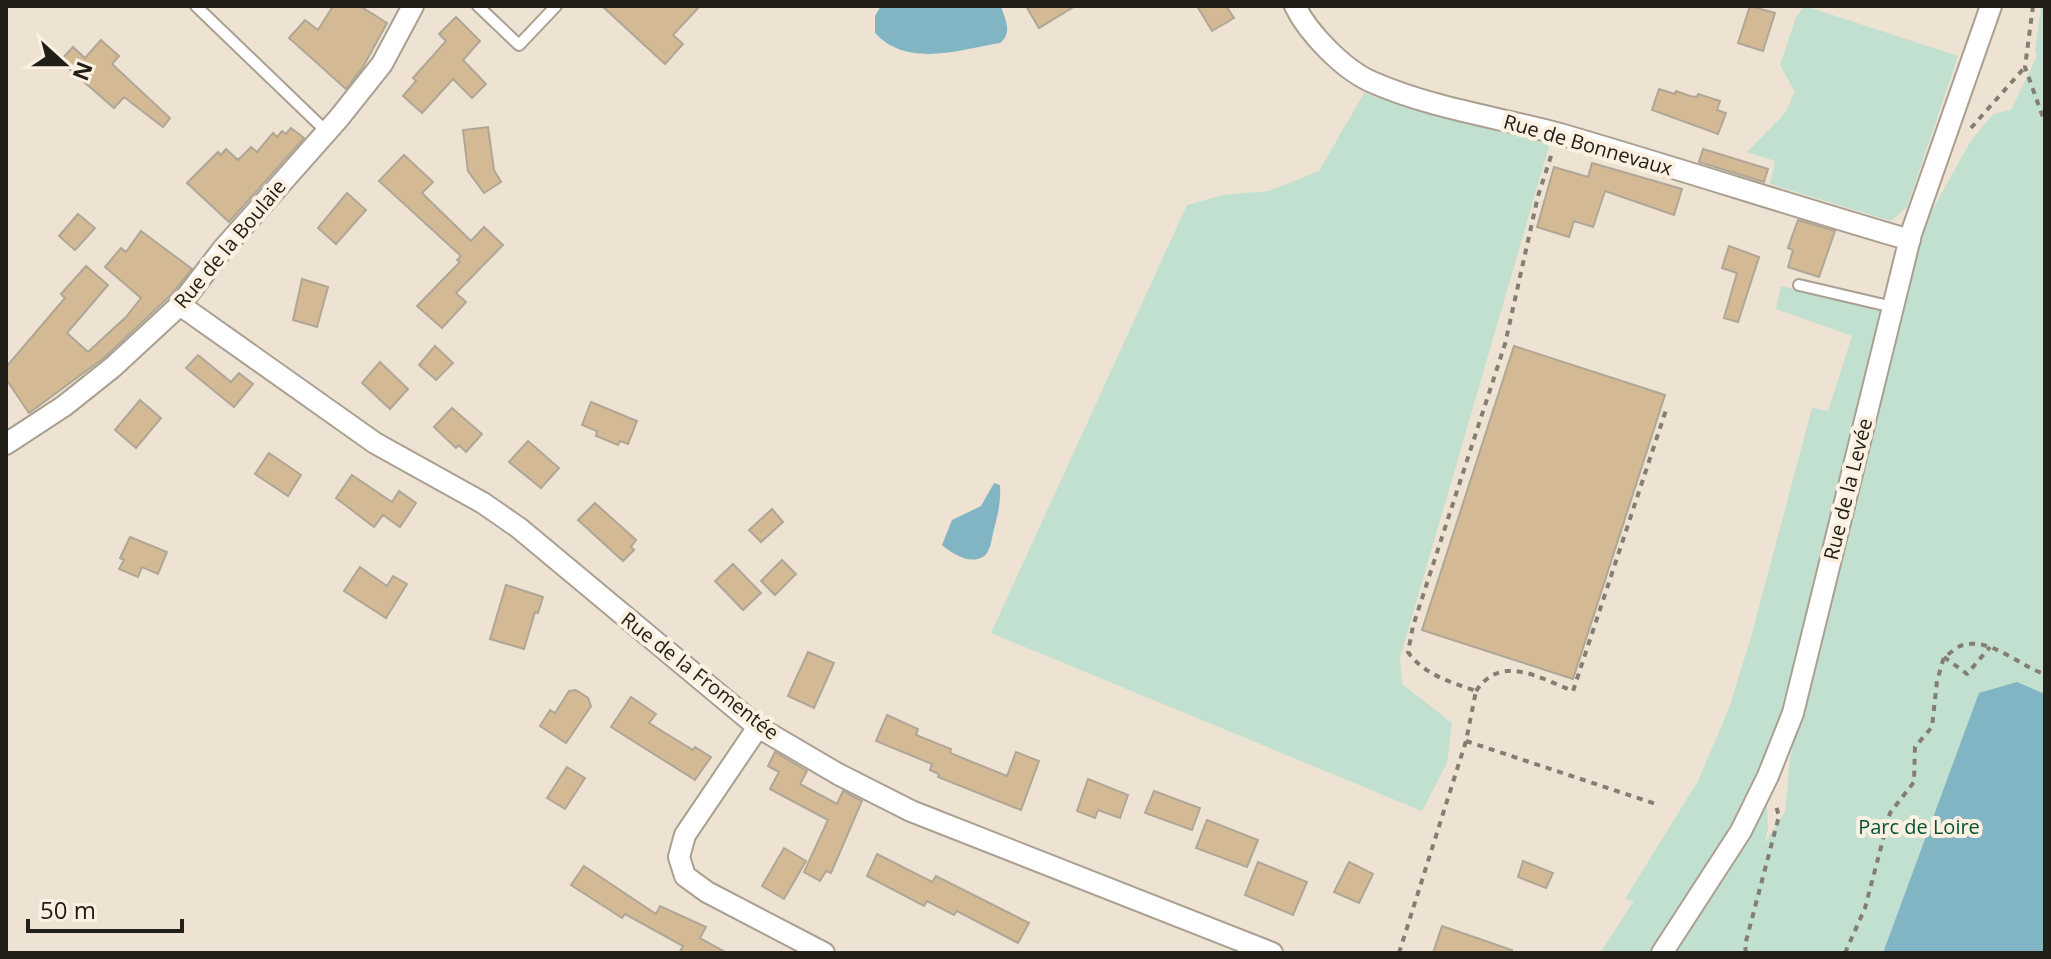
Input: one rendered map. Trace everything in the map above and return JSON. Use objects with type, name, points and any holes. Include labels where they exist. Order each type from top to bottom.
[{"type":"street","name":"Rue de la Boulaie","points":[[6,444],[64,406],[113,367],[180,305],[223,249],[327,132],[382,64],[413,6]]},
{"type":"street","name":"Rue de Bonnevaux","points":[[1295,6],[1302,20],[1332,54],[1369,81],[1420,100],[1558,134],[1910,240]]},
{"type":"street","name":"Rue de la Levée","points":[[1662,953],[1741,831],[1768,776],[1793,713],[1910,240],[1926,186],[1991,6]]},
{"type":"street","name":"Rue de la Fromentée","points":[[180,305],[375,443],[483,503],[519,528],[758,727],[838,774],[911,811],[1272,953]]},
{"type":"street","points":[[758,727],[685,835],[679,857],[685,876],[707,892],[824,953]]},
{"type":"lane","points":[[196,6],[327,132]]},
{"type":"lane","points":[[478,6],[519,45],[556,6]]},
{"type":"lane","points":[[1799,285],[1893,307]]},
{"type":"path","points":[[2033,6],[2025,67],[2045,123]]},
{"type":"path","points":[[1964,136],[2025,67]]},
{"type":"path","points":[[1476,691],[1417,665],[1408,652],[1413,626],[1505,344],[1538,196],[1558,134]]},
{"type":"path","points":[[1399,953],[1466,741],[1476,691],[1483,681],[1496,672],[1515,669],[1573,691],[1667,407]]},
{"type":"path","points":[[1845,953],[1865,908],[1890,813],[1914,782],[1915,747],[1932,727],[1937,681],[1944,657],[1962,645],[1990,647],[2009,655],[2030,670],[2045,674]]},
{"type":"path","points":[[1944,657],[1967,674],[1990,647]]},
{"type":"path","points":[[1466,741],[1656,804]]},
{"type":"path","points":[[1746,953],[1745,945],[1779,816],[1768,776]]},
{"type":"green space","points":[[1805,6],[1958,56],[1907,207],[1891,221],[1770,184],[1775,161],[1747,152],[1785,113],[1795,92],[1780,65],[1796,17]]},
{"type":"green space","name":"Parc de Loire","points":[[2041,6],[2045,6],[2045,953],[1675,953],[1767,807],[1768,829],[1764,844],[1785,812],[1790,757],[1922,229],[1970,142],[1993,114],[2011,110],[2037,56],[2035,50]]},
{"type":"green space","points":[[1364,93],[1432,114],[1550,143],[1400,658],[1402,684],[1452,723],[1447,763],[1422,811],[991,633],[1187,205],[1223,195],[1269,191],[1319,171]]},
{"type":"green space","points":[[1781,286],[1883,311],[1784,718],[1736,827],[1652,953],[1600,953],[1634,901],[1625,899],[1698,781],[1729,708],[1812,408],[1828,411],[1852,336],[1776,309]]},
{"type":"water","points":[[881,6],[1001,6],[1007,26],[1006,35],[1000,43],[951,52],[934,54],[902,50],[875,33],[875,16]]},
{"type":"water","points":[[994,483],[1000,485],[1000,502],[987,553],[976,559],[964,558],[942,545],[952,520],[981,506]]},
{"type":"water","points":[[2017,682],[2045,694],[2045,953],[1883,953],[1979,693]]},
{"type":"building","points":[[333,6],[360,6],[387,23],[363,67],[346,89],[289,38],[305,20],[318,30]]},
{"type":"building","points":[[602,6],[700,6],[673,35],[683,44],[665,64]]},
{"type":"building","points":[[1026,6],[1075,6],[1039,28]]},
{"type":"building","points":[[1197,6],[1226,6],[1234,18],[1212,31]]},
{"type":"building","points":[[1750,6],[1775,13],[1763,51],[1738,43]]},
{"type":"building","points":[[456,17],[480,41],[463,60],[486,84],[472,98],[453,79],[422,113],[403,96],[416,81],[413,78],[446,41],[439,34]]},
{"type":"building","points":[[101,40],[119,56],[112,64],[170,118],[163,127],[124,97],[114,108],[60,61],[73,47],[85,58]]},
{"type":"building","points":[[1659,89],[1697,97],[1698,94],[1720,101],[1717,110],[1726,113],[1718,134],[1652,110]]},
{"type":"building","points":[[488,127],[494,170],[501,182],[484,193],[468,171],[463,130]]},
{"type":"building","points":[[291,128],[304,138],[229,222],[187,183],[218,152],[221,155],[226,149],[238,160],[251,147],[257,152],[273,133],[277,137]]},
{"type":"building","points":[[1703,149],[1768,169],[1764,182],[1699,162]]},
{"type":"building","points":[[404,155],[433,182],[422,193],[471,241],[484,227],[503,245],[456,293],[466,302],[442,328],[417,306],[460,262],[457,260],[461,256],[379,181]]},
{"type":"building","points":[[1592,163],[1682,189],[1674,215],[1605,191],[1593,227],[1574,221],[1569,237],[1537,227],[1554,167],[1588,177]]},
{"type":"building","points":[[347,193],[366,210],[336,244],[318,228]]},
{"type":"building","points":[[78,214],[95,228],[75,250],[59,236]]},
{"type":"building","points":[[1798,220],[1835,231],[1819,277],[1788,267],[1793,250],[1788,248]]},
{"type":"building","points":[[141,231],[192,269],[171,295],[105,357],[29,413],[6,379],[6,367],[65,298],[61,294],[86,266],[108,285],[67,333],[88,352],[126,317],[141,298],[105,267],[121,248],[126,252]]},
{"type":"building","points":[[1729,246],[1759,257],[1738,322],[1724,318],[1737,273],[1722,268]]},
{"type":"building","points":[[302,279],[328,287],[317,327],[293,320]]},
{"type":"building","points":[[435,346],[453,363],[436,380],[419,365]]},
{"type":"building","points":[[1514,346],[1665,395],[1573,679],[1422,630]]},
{"type":"building","points":[[198,355],[231,382],[239,373],[253,384],[234,407],[186,368]]},
{"type":"building","points":[[380,362],[408,389],[390,409],[362,383]]},
{"type":"building","points":[[140,400],[161,418],[136,448],[115,430]]},
{"type":"building","points":[[591,402],[637,421],[628,444],[620,441],[618,445],[596,436],[597,431],[582,425]]},
{"type":"building","points":[[452,408],[482,434],[466,452],[459,445],[456,448],[434,427]]},
{"type":"building","points":[[528,441],[559,468],[541,488],[509,462]]},
{"type":"building","points":[[269,453],[301,475],[288,496],[255,474]]},
{"type":"building","points":[[352,475],[392,502],[399,491],[416,503],[400,527],[383,515],[374,527],[336,498]]},
{"type":"building","points":[[595,503],[636,540],[631,547],[634,550],[623,561],[578,520]]},
{"type":"building","points":[[772,509],[783,522],[761,542],[749,530]]},
{"type":"building","points":[[130,537],[167,552],[158,574],[142,567],[138,577],[119,569],[124,560],[120,558]]},
{"type":"building","points":[[782,560],[796,574],[775,595],[761,581]]},
{"type":"building","points":[[733,564],[761,593],[743,610],[715,581]]},
{"type":"building","points":[[360,567],[387,586],[393,576],[407,584],[386,618],[344,591]]},
{"type":"building","points":[[506,585],[543,597],[524,649],[490,639]]},
{"type":"building","points":[[808,652],[834,663],[814,708],[788,696]]},
{"type":"building","points":[[576,690],[588,698],[591,706],[566,743],[540,726],[550,710],[555,713],[569,691]]},
{"type":"building","points":[[631,697],[656,714],[649,723],[693,750],[695,747],[711,757],[695,780],[611,727]]},
{"type":"building","points":[[887,715],[918,729],[916,735],[951,749],[950,753],[1007,776],[1016,752],[1039,761],[1021,810],[938,777],[939,774],[930,770],[932,764],[876,741]]},
{"type":"building","points":[[775,752],[807,771],[800,784],[837,804],[843,791],[862,801],[831,873],[826,871],[820,881],[804,872],[828,820],[770,789],[779,772],[768,766]]},
{"type":"building","points":[[567,767],[585,778],[565,809],[547,798]]},
{"type":"building","points":[[1088,779],[1128,795],[1120,818],[1098,810],[1095,818],[1077,811]]},
{"type":"building","points":[[1154,791],[1200,808],[1192,830],[1145,813]]},
{"type":"building","points":[[1207,820],[1258,840],[1247,867],[1196,848]]},
{"type":"building","points":[[784,848],[806,861],[784,899],[762,886]]},
{"type":"building","points":[[877,854],[932,882],[936,876],[1029,923],[1018,943],[957,911],[954,915],[927,901],[924,906],[867,876]]},
{"type":"building","points":[[1523,861],[1553,873],[1546,888],[1518,877]]},
{"type":"building","points":[[1258,862],[1307,882],[1293,915],[1245,895]]},
{"type":"building","points":[[1349,862],[1373,874],[1359,903],[1334,892]]},
{"type":"building","points":[[584,866],[656,914],[660,906],[706,927],[700,938],[727,953],[679,953],[683,946],[625,914],[622,918],[571,885]]},
{"type":"building","points":[[1442,926],[1512,950],[1511,953],[1433,953]]}]
